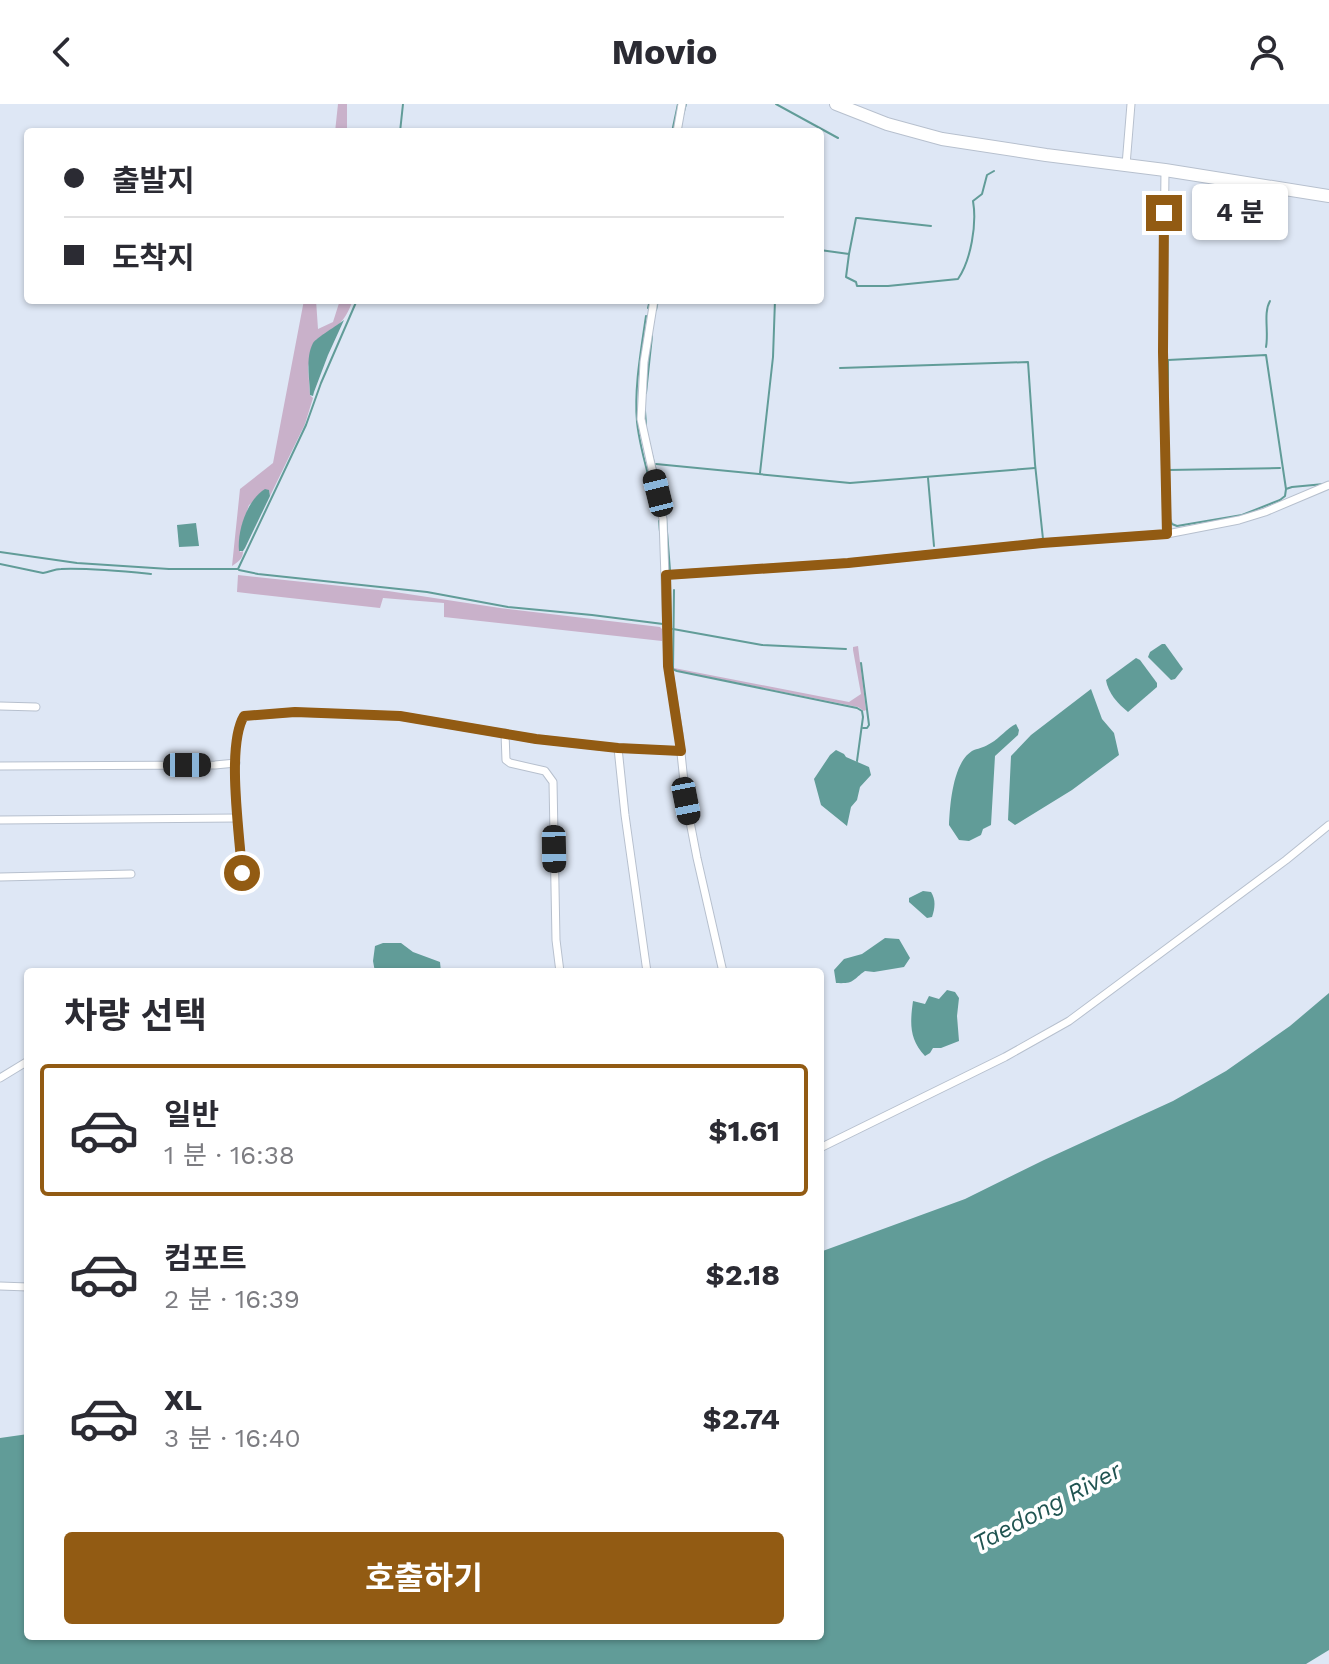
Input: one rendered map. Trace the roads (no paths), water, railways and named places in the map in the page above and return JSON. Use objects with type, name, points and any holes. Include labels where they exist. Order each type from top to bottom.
[{"type":"main road","points":[[836,104],[887,124],[942,139],[1329,196]]},
{"type":"street","points":[[678,128],[682,104]]},
{"type":"street","points":[[1126,165],[1131,104]]},
{"type":"street","points":[[1165,170],[1163,352],[1167,534]]},
{"type":"street","points":[[653,304],[644,362],[641,419],[663,519],[668,666],[686,801],[722,968]]},
{"type":"street","points":[[666,575],[848,563],[1167,534],[1239,520],[1329,485]]},
{"type":"street","points":[[0,706],[36,707]]},
{"type":"street","points":[[21,706],[21,717]]},
{"type":"street","points":[[242,873],[236,763],[239,724],[244,716],[295,712],[400,716],[618,748],[681,751]]},
{"type":"street","points":[[505,733],[506,760],[545,771],[553,782],[556,940],[560,968]]},
{"type":"street","points":[[618,748],[646,968]]},
{"type":"street","points":[[0,766],[236,763]]},
{"type":"street","points":[[0,820],[237,818]]},
{"type":"street","points":[[824,1146],[1005,1057],[1069,1021],[1329,825]]},
{"type":"street","points":[[0,877],[131,874]]},
{"type":"street","points":[[0,1078],[24,1063]]},
{"type":"street","points":[[0,1286],[24,1287]]},
{"type":"water","points":[[344,320],[313,396],[310,395],[309,362],[313,343]]},
{"type":"water","points":[[265,489],[269,490],[270,496],[245,548],[239,551],[244,517]]},
{"type":"water","points":[[196,523],[199,546],[179,547],[177,525]]},
{"type":"water","points":[[1162,644],[1183,669],[1175,679],[1171,680],[1148,657]]},
{"type":"water","points":[[1136,658],[1157,687],[1128,712],[1114,698],[1106,680]]},
{"type":"water","points":[[1091,689],[1102,719],[1114,733],[1119,755],[1072,790],[1015,825],[1008,820],[1011,756],[1031,735]]},
{"type":"water","points":[[1016,724],[1018,735],[995,756],[991,825],[969,841],[959,840],[949,825],[954,783],[961,763],[974,750],[989,744]]},
{"type":"water","points":[[836,750],[869,767],[871,775],[860,787],[847,826],[821,805],[814,779]]},
{"type":"water","points":[[923,891],[931,892],[934,898],[932,917],[927,918],[909,902],[909,898]]},
{"type":"water","points":[[885,938],[899,939],[910,958],[904,967],[865,971],[850,982],[836,983],[834,970],[844,959],[862,954]]},
{"type":"water","points":[[401,943],[413,952],[440,962],[441,968],[374,968],[375,946]]},
{"type":"water","points":[[947,990],[955,992],[959,998],[959,1041],[933,1048],[925,1056],[912,1030],[913,1001],[925,1004],[929,996],[939,999]]},
{"type":"water","name":"Taedong River","points":[[1329,993],[1329,1650],[1306,1664],[0,1664],[0,1438],[24,1435],[24,1640],[824,1640],[824,1251],[965,1199],[1173,1101],[1226,1071],[1290,1026]]},
{"type":"waterway","points":[[400,128],[403,104]]},
{"type":"waterway","points":[[673,128],[678,104]]},
{"type":"waterway","points":[[683,115],[686,104]]},
{"type":"waterway","points":[[776,104],[820,128]]},
{"type":"waterway","points":[[824,130],[838,138]]},
{"type":"waterway","points":[[849,254],[846,277],[856,282],[857,286],[958,279],[972,242],[973,201],[982,194],[987,175],[994,171]]},
{"type":"waterway","points":[[824,251],[849,254],[856,218],[931,226]]},
{"type":"waterway","points":[[1266,347],[1270,301]]},
{"type":"waterway","points":[[0,552],[77,563],[169,569],[238,569],[306,425],[355,304]]},
{"type":"waterway","points":[[648,308],[649,304]]},
{"type":"waterway","points":[[656,310],[657,304]]},
{"type":"waterway","points":[[760,473],[773,357],[775,304]]},
{"type":"waterway","points":[[646,316],[636,409],[643,455],[657,508]]},
{"type":"waterway","points":[[646,393],[652,336]]},
{"type":"waterway","points":[[1168,432],[1168,360],[1266,355],[1286,489]]},
{"type":"waterway","points":[[840,368],[1028,362],[1043,539]]},
{"type":"waterway","points":[[645,411],[646,425]]},
{"type":"waterway","points":[[652,455],[665,506],[670,570]]},
{"type":"waterway","points":[[656,464],[850,483],[1035,468]]},
{"type":"waterway","points":[[1168,470],[1280,468]]},
{"type":"waterway","points":[[928,478],[934,546]]},
{"type":"waterway","points":[[1170,519],[1177,526],[1242,515],[1280,500],[1285,496],[1286,489],[1324,484]]},
{"type":"waterway","points":[[659,521],[660,532]]},
{"type":"waterway","points":[[0,564],[43,573],[73,569],[151,574]]},
{"type":"waterway","points":[[239,570],[427,592],[508,607],[664,622]]},
{"type":"waterway","points":[[670,577],[671,650]]},
{"type":"waterway","points":[[673,669],[674,590]]},
{"type":"waterway","points":[[673,629],[762,645],[846,649]]},
{"type":"waterway","points":[[861,663],[869,725],[863,728]]},
{"type":"waterway","points":[[672,669],[857,708],[862,711],[863,717],[857,761]]}]
